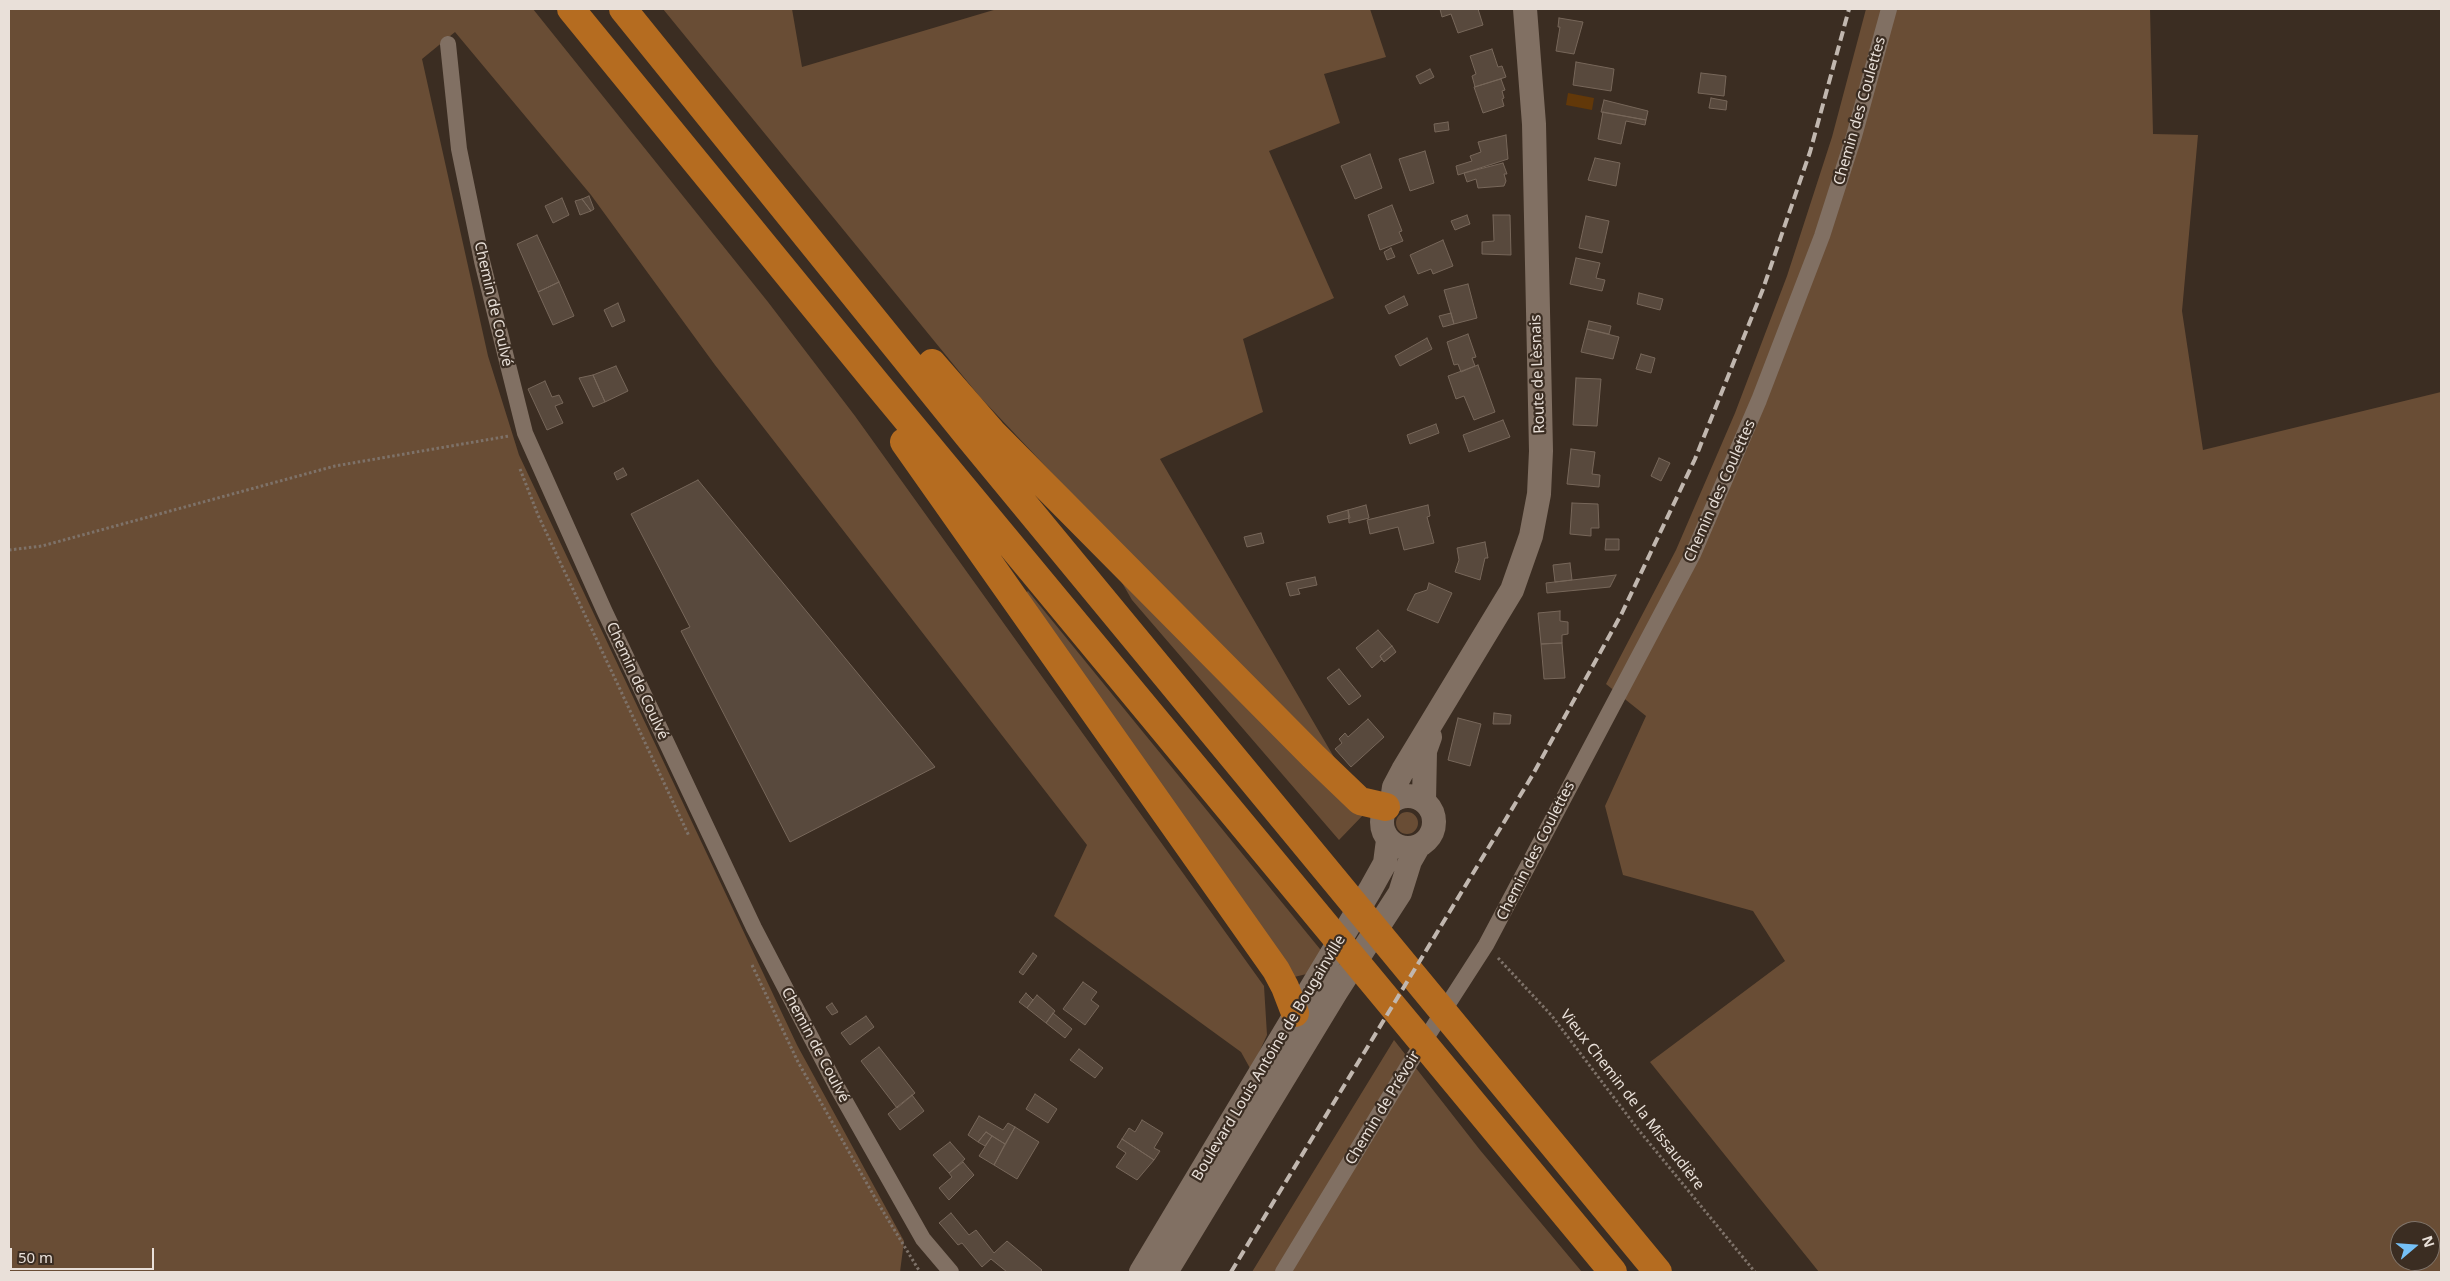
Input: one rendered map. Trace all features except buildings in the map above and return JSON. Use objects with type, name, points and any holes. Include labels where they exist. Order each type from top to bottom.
[{"type":"highway","points":[[571,9],[878,385],[1613,1272]]},
{"type":"highway","points":[[622,9],[818,252],[1326,872],[1658,1272]]},
{"type":"highway","points":[[818,252],[859,278],[992,432],[1313,756],[1360,801],[1389,804]]},
{"type":"highway","points":[[878,385],[882,404],[893,426],[1276,970],[1295,1013]]},
{"type":"main road","name":"Route de Lèsnais","points":[[1389,804],[1394,787],[1512,590],[1531,536],[1539,494],[1541,451],[1534,124],[1526,9]]},
{"type":"main road","name":"Route de Lèsnais","points":[[1424,802],[1425,751],[1438,714]]},
{"type":"main road","points":[[1410,796],[1424,802],[1433,814],[1433,830],[1430,837],[1418,847],[1402,848],[1388,840],[1381,824],[1389,804],[1410,796]]},
{"type":"main road","name":"Boulevard Louis Antoine de Bougainville","points":[[1141,1272],[1381,870],[1385,863],[1388,840]]},
{"type":"main road","name":"Boulevard Louis Antoine de Bougainville","points":[[1166,1272],[1336,992],[1400,893],[1410,861],[1418,847]]},
{"type":"street","name":"Chemin des Coulettes","points":[[1486,945],[1541,838],[1694,554],[1759,400],[1822,236],[1854,136],[1889,9]]},
{"type":"street","name":"Chemin de Coulvé","points":[[448,44],[459,149],[482,261],[525,433],[604,610],[754,928],[837,1087],[894,1188],[923,1238],[951,1272]]},
{"type":"street","name":"Chemin de Prévoir","points":[[1283,1272],[1410,1063],[1486,945]]},
{"type":"path","points":[[9,550],[42,546],[335,466],[525,433]]},
{"type":"path","name":"Vieux Chemin de la Missaudière","points":[[1486,945],[1552,1016],[1637,1128],[1755,1272]]},
{"type":"shaded area","points":[[9,9],[533,9],[768,302],[855,416],[1264,986],[1267,1035],[1251,1070],[1241,1052],[1054,916],[1087,845],[715,365],[591,195],[455,32],[422,59],[488,356],[519,455],[797,1045],[904,1241],[900,1272],[9,1272]]},
{"type":"shaded area","points":[[663,9],[792,9],[802,67],[997,9],[1370,9],[1386,57],[1324,74],[1340,123],[1269,151],[1334,298],[1243,339],[1263,412],[1160,459],[1366,812],[1339,840],[1132,600],[1069,491],[980,397]]},
{"type":"shaded area","points":[[1866,9],[2150,9],[2153,134],[2198,135],[2182,311],[2203,450],[2441,392],[2441,1272],[1819,1272],[1650,1062],[1785,961],[1753,911],[1623,875],[1605,806],[1646,716],[1606,684],[1676,550],[1735,413],[1787,276],[1832,137]]},
{"type":"shaded area","points":[[1568,93],[1594,98],[1592,110],[1566,105]]},
{"type":"shaded area","points":[[1028,591],[1324,954],[1311,973],[1294,977],[1023,595]]},
{"type":"shaded area","points":[[1407,812],[1415,815],[1418,823],[1415,831],[1407,834],[1399,831],[1396,823],[1399,815]]},
{"type":"shaded area","points":[[1394,1040],[1480,1150],[1582,1272],[1252,1272]]},
{"type":"railway","points":[[1231,1272],[1532,776],[1622,613],[1695,459],[1763,289],[1810,152],[1849,9]]}]
